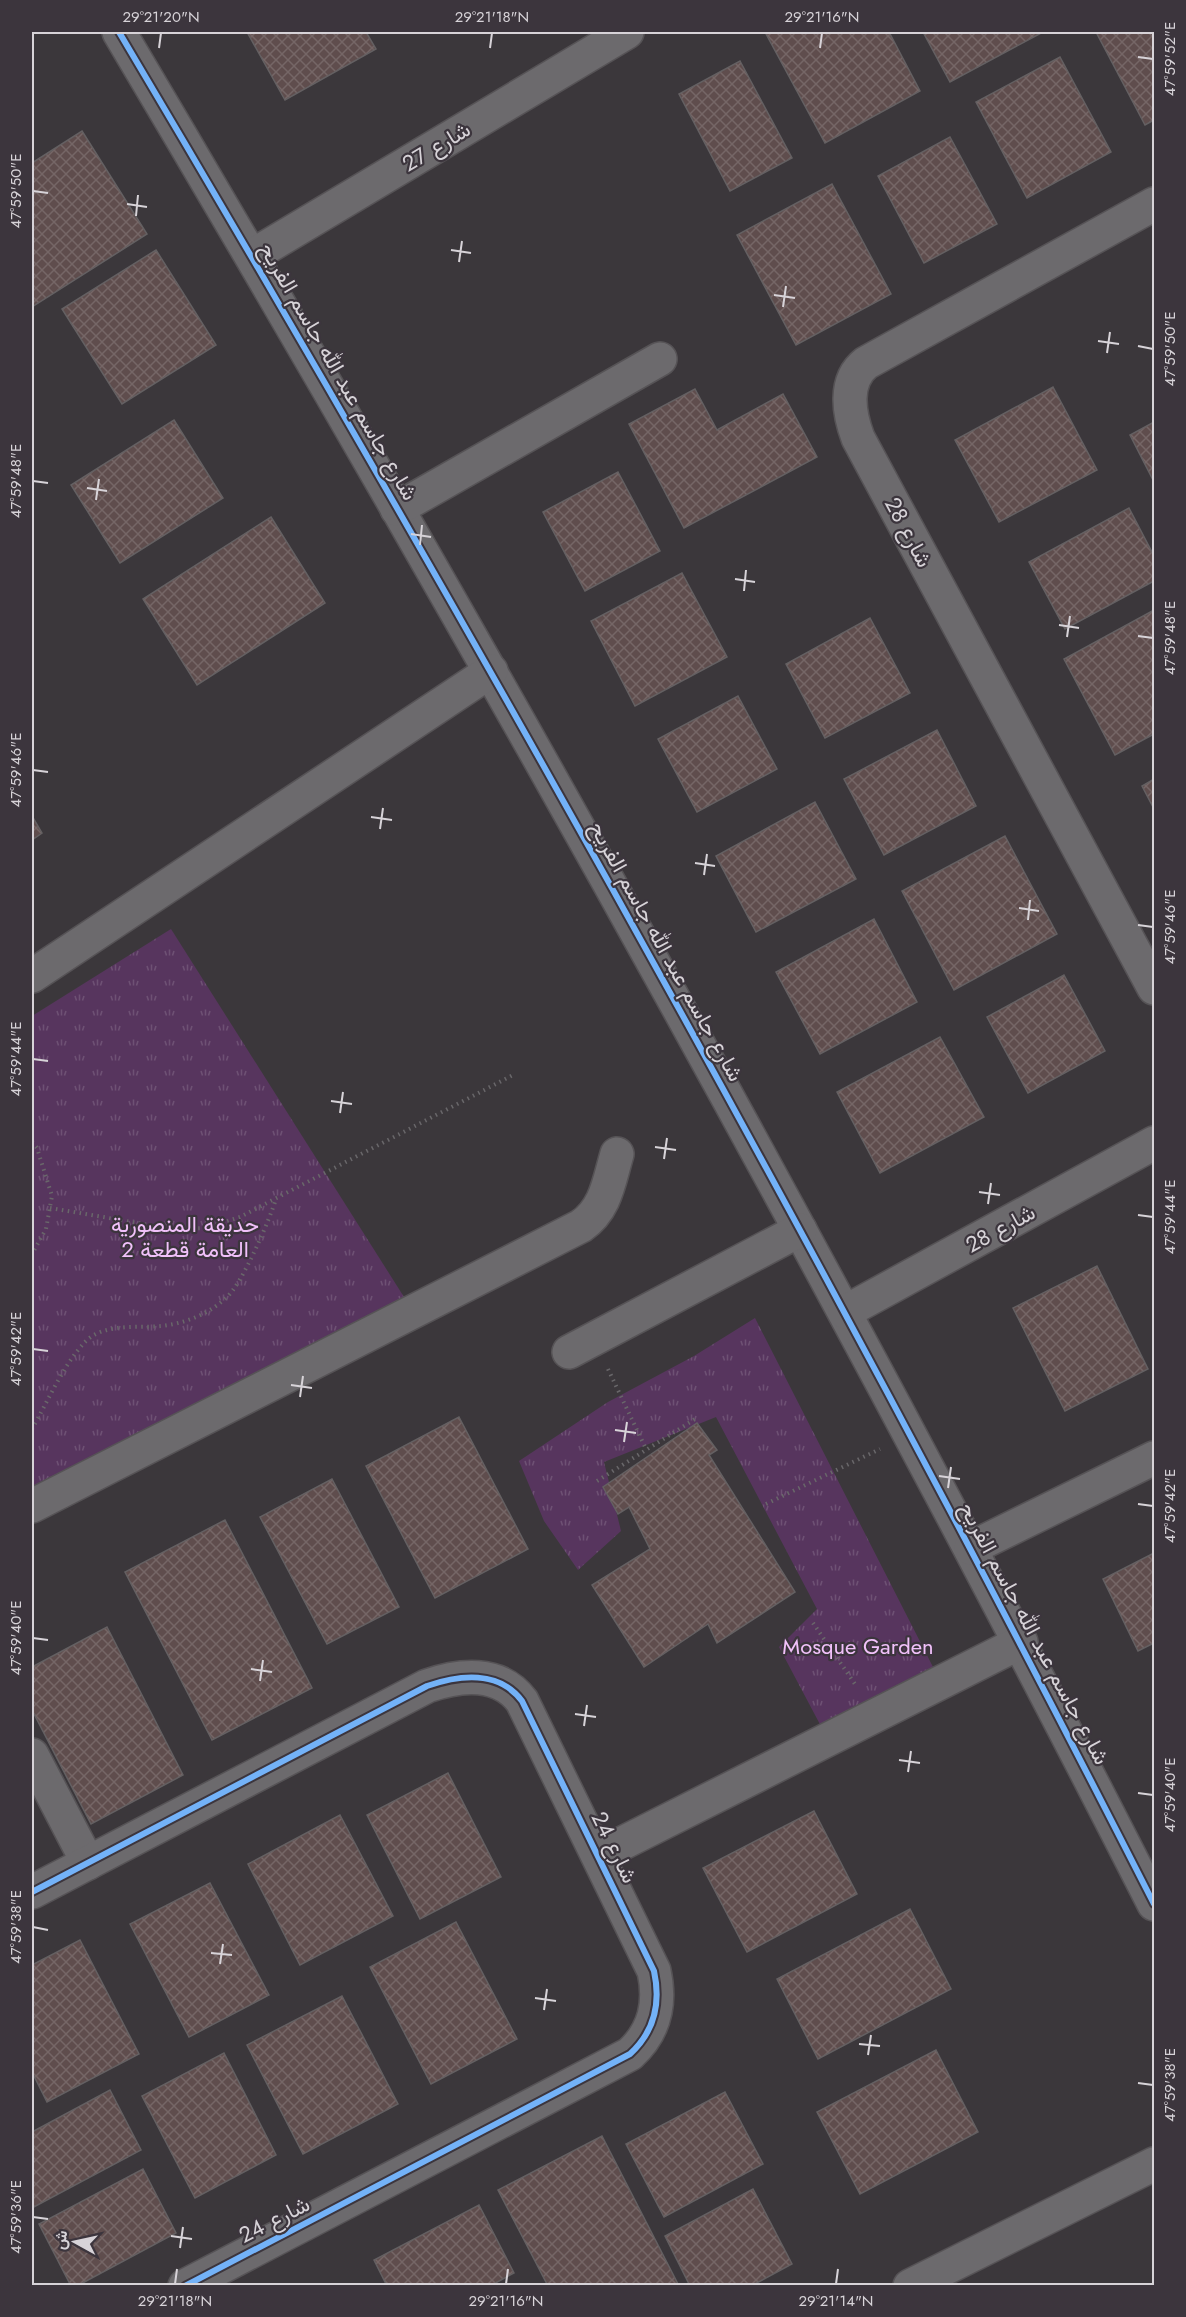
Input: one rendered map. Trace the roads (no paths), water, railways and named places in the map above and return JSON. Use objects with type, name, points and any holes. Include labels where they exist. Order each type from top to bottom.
[{"type":"street","name":"شارع جاسم عبد الله جاسم الفريح","points":[[119,32],[252,256],[491,671],[845,1312],[1021,1642],[1155,1904]]},
{"type":"street","name":"شارع 27","points":[[252,256],[621,33]]},
{"type":"street","name":"شارع 28","points":[[1155,204],[860,367],[852,387],[850,411],[858,438],[1155,988]]},
{"type":"street","points":[[397,509],[660,359]]},
{"type":"street","points":[[32,976],[491,671]]},
{"type":"street","name":"شارع 28","points":[[845,1312],[1155,1143]]},
{"type":"street","points":[[32,1506],[581,1226],[591,1219],[602,1204],[617,1154]]},
{"type":"street","points":[[581,1345],[800,1230]]},
{"type":"street","points":[[971,1548],[1155,1458]]},
{"type":"street","points":[[599,1855],[1021,1642]]},
{"type":"street","name":"شارع 24","points":[[32,1892],[427,1686],[459,1677],[488,1679],[515,1691],[599,1855],[654,1971],[657,1988],[651,2026],[639,2046],[622,2059],[185,2286]]},
{"type":"street","points":[[32,1755],[88,1863]]},
{"type":"street","points":[[910,2286],[1155,2164]]},
{"type":"park label","name":"حديقة المنصورية العامة قطعة 2","points":[[185,1236]]},
{"type":"park label","name":"Mosque Garden","points":[[858,1646]]}]
